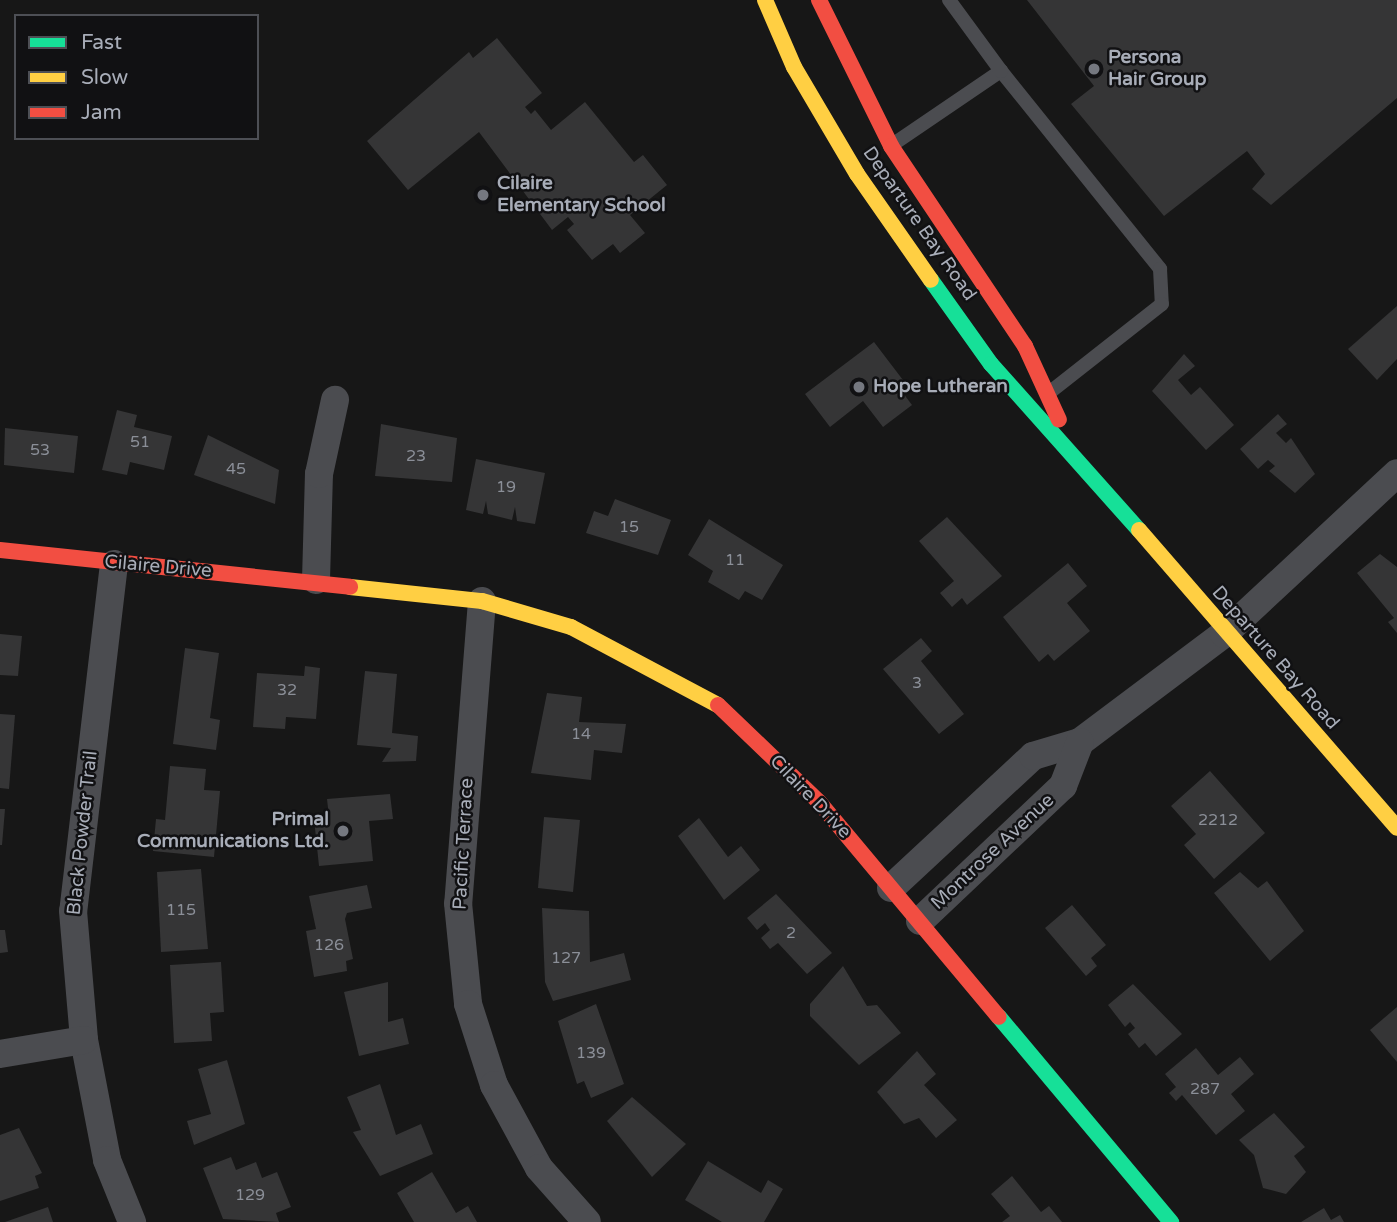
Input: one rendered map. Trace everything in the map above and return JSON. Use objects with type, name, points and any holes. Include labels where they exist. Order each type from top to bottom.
[{"type":"main road","name":"Departure Bay Road","points":[[765,0],[794,67],[857,174],[991,364],[1072,448],[1224,634],[1397,828]]},
{"type":"main road","name":"Departure Bay Road","points":[[820,0],[891,146],[1025,346],[1072,448]]},
{"type":"main road","name":"Cilaire Drive","points":[[0,550],[114,564],[316,580],[482,601],[571,627],[720,707],[819,802],[1171,1222]]},
{"type":"street","points":[[316,580],[319,474],[335,400]]},
{"type":"street","points":[[891,888],[1033,756],[1080,742],[1224,634],[1397,473]]},
{"type":"street","name":"Black Powder Trail","points":[[114,564],[73,911],[84,1040],[107,1160],[132,1222]]},
{"type":"street","name":"Pacific Terrace","points":[[482,601],[458,904],[468,1004],[494,1085],[526,1144],[587,1222]]},
{"type":"street","name":"Montrose Avenue","points":[[920,921],[1063,786],[1080,742]]},
{"type":"street","points":[[0,1054],[84,1040]]},
{"type":"lane","points":[[948,0],[1001,71],[1160,269],[1162,304],[1047,394]]},
{"type":"lane","points":[[891,146],[1001,71]]},
{"type":"building","points":[[1027,0],[1397,0],[1397,98],[1271,205],[1252,189],[1265,174],[1247,151],[1164,216],[1071,104],[1094,86]]},
{"type":"building","points":[[497,38],[542,93],[525,107],[531,114],[535,110],[551,130],[585,102],[634,162],[643,155],[667,185],[630,215],[645,233],[620,253],[613,244],[592,260],[567,230],[574,224],[568,217],[552,230],[479,132],[408,190],[367,141],[469,52],[473,58]]},
{"type":"building","points":[[1397,306],[1397,359],[1377,380],[1348,349]]},
{"type":"building","name":"Hope Lutheran","points":[[874,342],[906,384],[900,389],[912,405],[883,427],[863,401],[830,427],[805,394]]},
{"type":"building","points":[[1184,354],[1195,366],[1178,380],[1191,395],[1200,387],[1234,425],[1206,450],[1152,391]]},
{"type":"building","points":[[117,410],[137,415],[134,427],[172,436],[164,470],[130,462],[127,475],[102,470]]},
{"type":"building","points":[[1278,414],[1287,424],[1276,433],[1286,443],[1291,438],[1315,474],[1295,493],[1269,471],[1275,466],[1268,460],[1258,469],[1240,449]]},
{"type":"building","points":[[381,424],[457,438],[452,482],[375,476]]},
{"type":"building","points":[[5,428],[78,436],[74,473],[4,465]]},
{"type":"building","points":[[208,435],[279,470],[275,504],[194,475]]},
{"type":"building","points":[[476,459],[545,473],[535,524],[517,521],[515,507],[512,520],[488,514],[486,501],[483,514],[466,510]]},
{"type":"building","points":[[615,499],[671,520],[658,555],[586,533],[594,511],[608,516]]},
{"type":"building","points":[[947,517],[1002,576],[967,605],[962,598],[952,607],[940,593],[954,581],[919,541]]},
{"type":"building","points":[[709,519],[783,565],[762,600],[745,591],[739,600],[708,582],[713,571],[688,555]]},
{"type":"building","points":[[1380,554],[1397,567],[1397,633],[1388,622],[1394,618],[1357,573]]},
{"type":"building","points":[[1068,563],[1087,586],[1067,603],[1090,631],[1054,661],[1048,654],[1039,662],[1003,617]]},
{"type":"building","points":[[0,634],[22,636],[18,676],[0,675]]},
{"type":"building","points":[[921,638],[932,651],[921,661],[964,714],[939,734],[883,669]]},
{"type":"building","points":[[185,648],[219,653],[210,718],[220,720],[216,750],[173,744]]},
{"type":"building","points":[[305,666],[320,668],[316,719],[286,717],[285,729],[253,727],[257,673],[304,676]]},
{"type":"building","points":[[365,671],[397,674],[392,733],[418,736],[416,761],[382,762],[391,748],[357,745]]},
{"type":"building","points":[[547,693],[582,697],[579,722],[626,724],[622,753],[594,750],[591,780],[531,773]]},
{"type":"building","points":[[0,714],[15,715],[9,789],[0,788]]},
{"type":"building","points":[[170,766],[206,769],[204,790],[220,791],[214,857],[153,851],[156,819],[165,820]]},
{"type":"building","points":[[1210,771],[1265,833],[1214,879],[1184,845],[1196,834],[1171,806]]},
{"type":"building","name":"Primal Communications Ltd.","points":[[390,794],[393,819],[369,821],[373,861],[319,866],[314,819],[329,817],[327,799]]},
{"type":"building","points":[[0,809],[5,809],[2,845],[0,845]]},
{"type":"building","points":[[544,817],[580,820],[573,892],[538,888]]},
{"type":"building","points":[[699,818],[728,857],[741,846],[760,870],[724,900],[678,836]]},
{"type":"building","points":[[201,869],[208,949],[161,952],[157,872]]},
{"type":"building","points":[[1240,872],[1258,888],[1267,881],[1304,931],[1270,961],[1214,893]]},
{"type":"building","points":[[367,885],[372,908],[347,913],[345,919],[353,959],[346,961],[347,971],[314,977],[306,931],[316,929],[309,896]]},
{"type":"building","points":[[776,894],[832,953],[807,974],[778,943],[770,949],[761,938],[770,930],[765,923],[757,930],[747,918]]},
{"type":"building","points":[[1072,905],[1106,945],[1091,958],[1097,966],[1086,976],[1045,928]]},
{"type":"building","points":[[542,908],[589,911],[590,962],[624,953],[631,980],[553,1001],[545,982]]},
{"type":"building","points":[[0,930],[5,930],[8,952],[0,953]]},
{"type":"building","points":[[221,962],[224,1012],[210,1013],[212,1041],[174,1043],[170,965]]},
{"type":"building","points":[[843,966],[867,1006],[877,1005],[901,1033],[859,1065],[810,1016],[810,1004]]},
{"type":"building","points":[[388,982],[388,1022],[403,1018],[409,1044],[359,1056],[344,992]]},
{"type":"building","points":[[1133,984],[1182,1034],[1156,1056],[1145,1043],[1139,1048],[1128,1034],[1135,1028],[1130,1022],[1125,1027],[1108,1005]]},
{"type":"building","points":[[596,1004],[624,1084],[591,1098],[584,1081],[577,1084],[558,1021]]},
{"type":"building","points":[[1397,1007],[1397,1062],[1370,1030]]},
{"type":"building","points":[[1196,1048],[1218,1075],[1240,1057],[1254,1074],[1231,1094],[1245,1111],[1216,1135],[1182,1095],[1176,1101],[1169,1093],[1176,1087],[1165,1074]]},
{"type":"building","points":[[917,1051],[936,1074],[924,1085],[957,1120],[936,1138],[919,1118],[904,1124],[877,1092]]},
{"type":"building","points":[[227,1060],[245,1124],[194,1145],[187,1121],[211,1114],[198,1069]]},
{"type":"building","points":[[380,1084],[396,1135],[421,1124],[433,1154],[380,1176],[353,1132],[361,1130],[347,1097]]},
{"type":"building","points":[[632,1097],[686,1144],[652,1177],[607,1121]]},
{"type":"building","points":[[1274,1113],[1305,1147],[1294,1156],[1306,1172],[1286,1194],[1263,1188],[1254,1155],[1239,1140]]},
{"type":"building","points":[[19,1128],[42,1173],[35,1176],[39,1188],[0,1201],[0,1135]]},
{"type":"building","points":[[231,1157],[236,1170],[256,1162],[262,1178],[277,1172],[291,1207],[276,1213],[279,1222],[223,1219],[203,1168]]},
{"type":"building","points":[[708,1161],[761,1193],[768,1180],[783,1189],[764,1222],[722,1222],[685,1200]]},
{"type":"building","points":[[432,1172],[456,1213],[468,1206],[477,1222],[414,1222],[397,1193]]},
{"type":"building","points":[[1012,1176],[1041,1212],[1049,1206],[1062,1222],[1002,1222],[1010,1216],[991,1194]]},
{"type":"building","points":[[48,1207],[53,1222],[5,1222]]},
{"type":"building","points":[[1324,1208],[1331,1220],[1340,1215],[1344,1222],[1301,1222]]},
{"type":"traffic: fast","points":[[931,280],[991,364],[1139,530]]},
{"type":"traffic: fast","points":[[999,1017],[1171,1222]]},
{"type":"traffic: slow","points":[[765,0],[794,67],[857,174],[931,280]]},
{"type":"traffic: slow","points":[[1139,530],[1397,828]]},
{"type":"traffic: slow","points":[[350,587],[482,601],[571,627],[718,705]]},
{"type":"traffic: jam","points":[[819,0],[891,146],[1025,346],[1059,420]]},
{"type":"traffic: jam","points":[[0,550],[350,587]]},
{"type":"traffic: jam","points":[[718,705],[819,802],[999,1017]]},
{"type":"place","name":"Persona Hair Group","points":[[1094,69]]},
{"type":"place","name":"Cilaire Elementary School","points":[[483,195]]},
{"type":"place","name":"Hope Lutheran","points":[[859,387]]},
{"type":"place","name":"Primal Communications Ltd.","points":[[343,831]]}]
